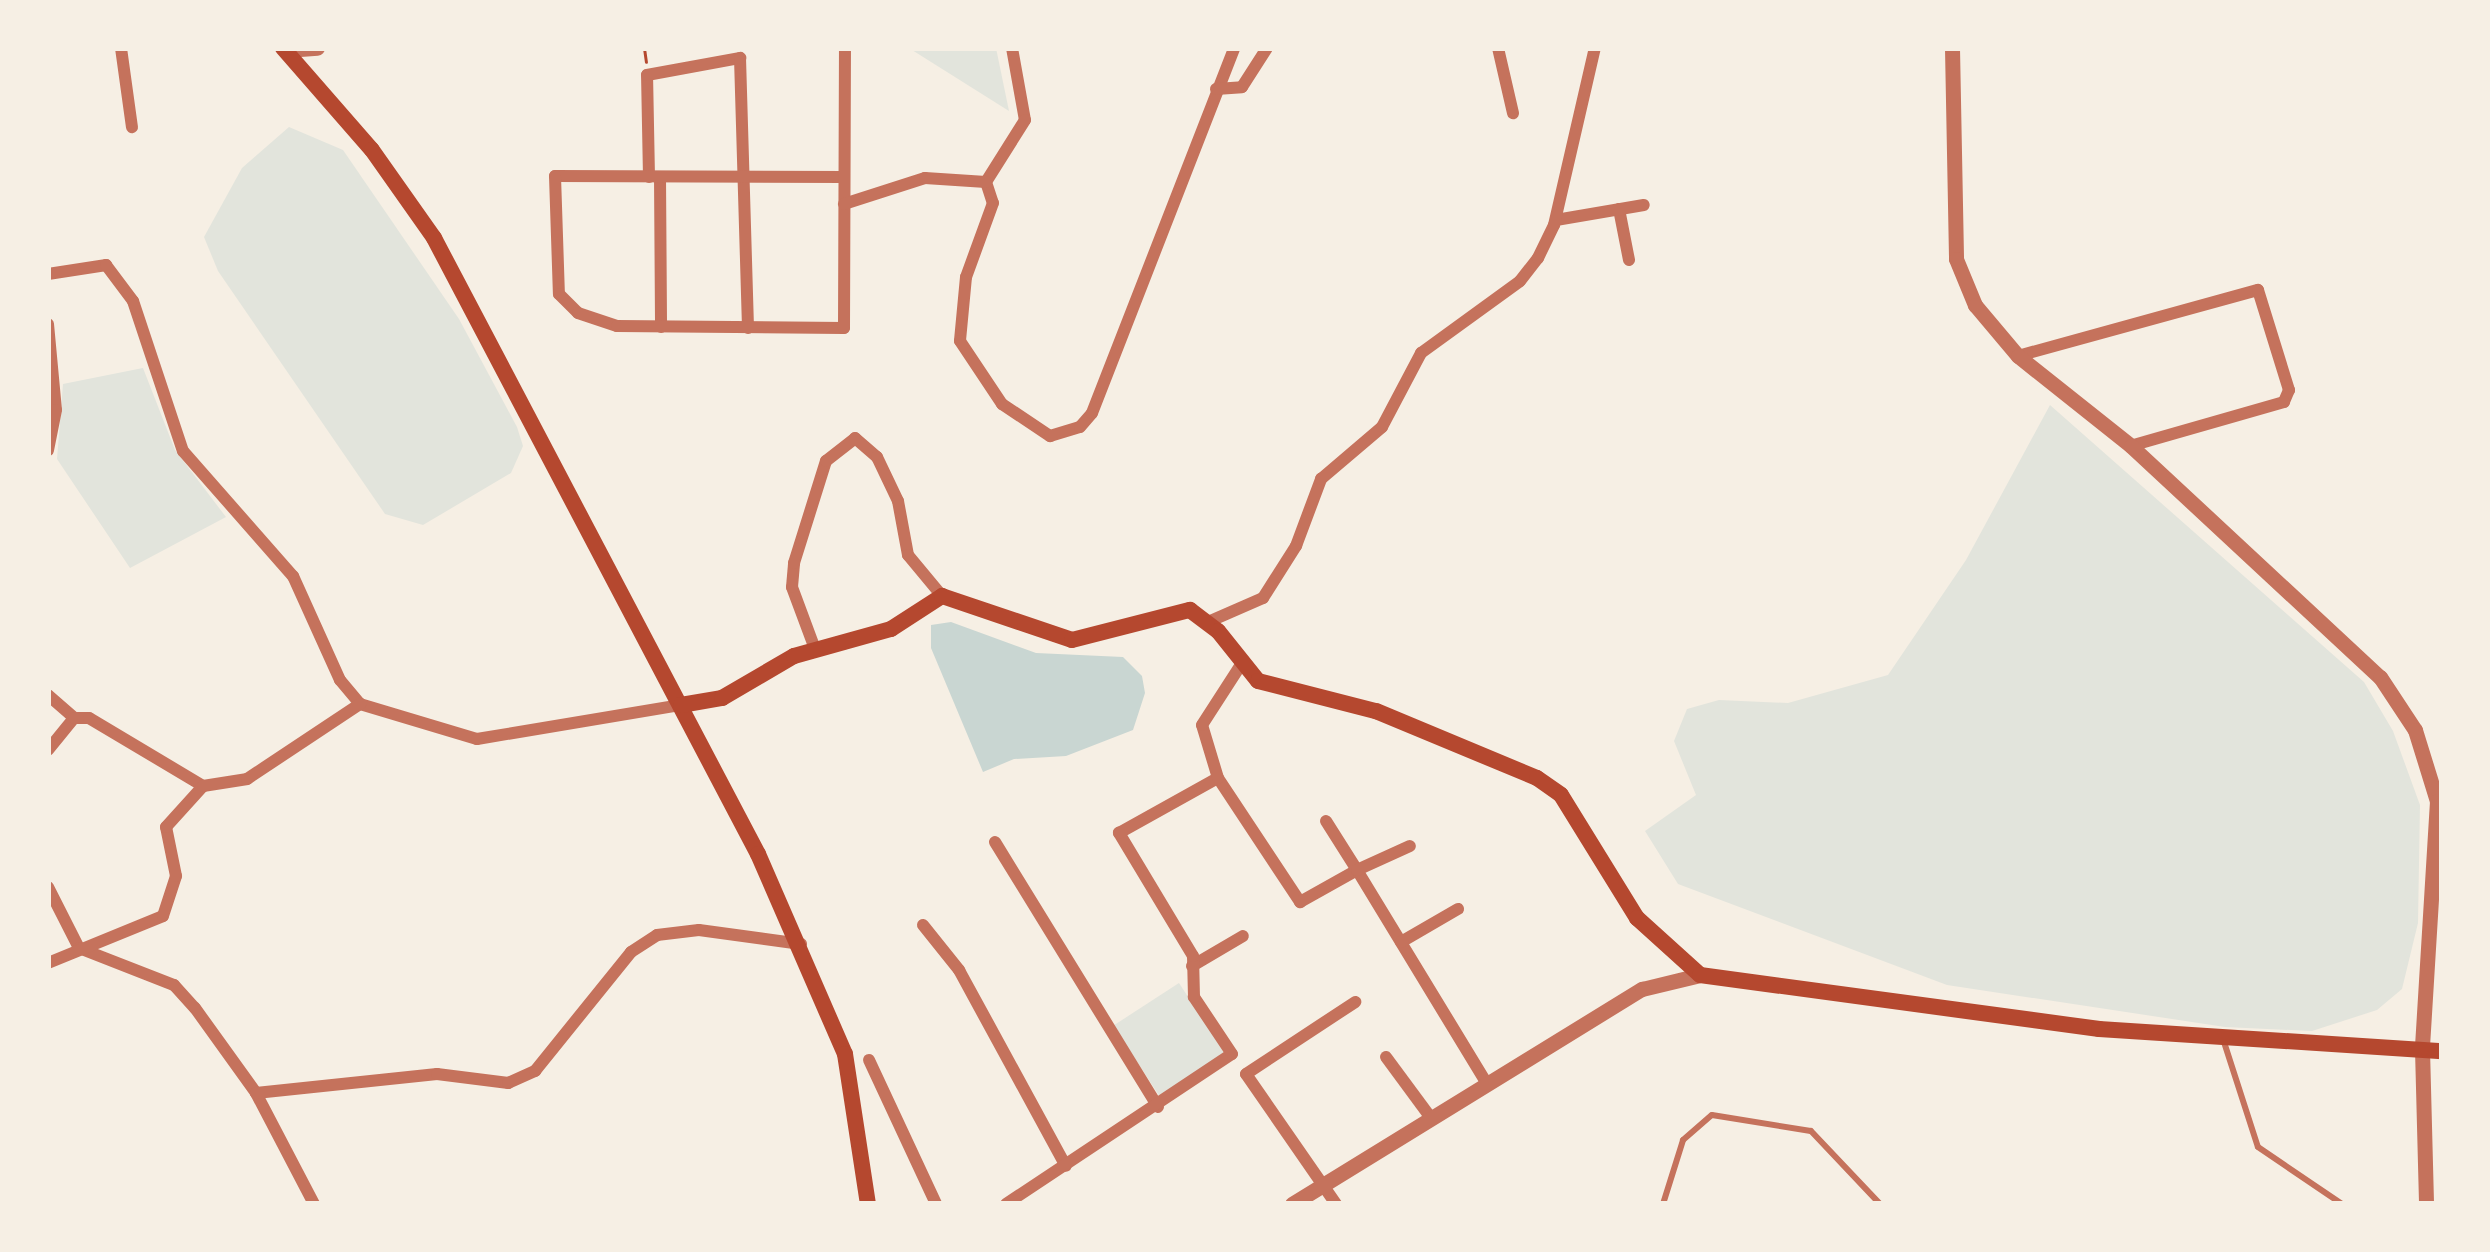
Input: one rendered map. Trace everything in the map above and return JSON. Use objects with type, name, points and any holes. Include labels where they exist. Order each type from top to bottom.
[{"type":"main road","points":[[285,49],[373,150],[434,238],[802,944],[845,1054],[868,1204]]},
{"type":"main road","points":[[681,705],[722,698],[815,649],[891,629],[942,596],[1072,640],[1190,610],[1208,622],[1240,666],[1258,681],[1376,711],[1537,778],[1561,795],[1637,918],[1700,975],[2224,1040],[2442,1051]]},
{"type":"street","points":[[121,48],[132,128]]},
{"type":"street","points":[[285,49],[317,48]]},
{"type":"street","points":[[844,177],[556,176],[559,294],[595,321],[661,327],[844,328],[845,48]]},
{"type":"street","points":[[986,182],[1025,120],[1012,48]]},
{"type":"street","points":[[986,182],[993,203],[966,277],[959,341],[1019,422],[1050,436],[1067,434],[1092,412],[1234,48]]},
{"type":"street","points":[[1216,89],[1242,87],[1267,48]]},
{"type":"street","points":[[1498,48],[1514,113]]},
{"type":"street","points":[[1208,622],[1263,598],[1296,546],[1321,479],[1382,428],[1421,353],[1520,281],[1556,220],[1595,48]]},
{"type":"street","points":[[1952,48],[1956,260],[1976,305],[2018,356],[2132,446],[2380,677],[2415,730],[2437,802],[2434,999],[2422,1049],[2426,1204]]},
{"type":"street","points":[[661,327],[647,75],[740,58],[748,328]]},
{"type":"street","points":[[844,203],[910,181],[986,182]]},
{"type":"street","points":[[1556,220],[1645,205]]},
{"type":"street","points":[[1619,209],[1629,260]]},
{"type":"street","points":[[48,274],[106,265],[133,301],[183,451],[293,576],[340,680],[360,704],[477,739],[681,705]]},
{"type":"street","points":[[2018,356],[2258,290],[2289,390],[2284,402],[2132,446]]},
{"type":"street","points":[[48,324],[56,410],[48,450]]},
{"type":"street","points":[[815,649],[792,587],[794,563],[826,461],[855,438],[877,457],[908,555],[942,596]]},
{"type":"street","points":[[1240,666],[1202,725],[1218,778],[1300,902],[1410,846]]},
{"type":"street","points":[[48,695],[74,718],[98,721],[203,786]]},
{"type":"street","points":[[48,963],[163,916],[176,876],[166,827],[203,786],[247,778],[360,704]]},
{"type":"street","points":[[48,750],[74,718]]},
{"type":"street","points":[[1006,1204],[1159,1107],[1232,1054],[1194,997],[1192,966],[1119,833],[1218,778]]},
{"type":"street","points":[[1326,821],[1487,1084]]},
{"type":"street","points":[[995,842],[1159,1107]]},
{"type":"street","points":[[48,887],[79,948],[174,985],[256,1093],[314,1204]]},
{"type":"street","points":[[1401,942],[1458,909]]},
{"type":"street","points":[[923,925],[959,970],[1066,1166]]},
{"type":"street","points":[[256,1093],[437,1074],[508,1083],[535,1071],[631,952],[658,935],[699,930],[802,944]]},
{"type":"street","points":[[1192,966],[1243,936]]},
{"type":"street","points":[[1292,1204],[1642,989],[1700,975]]},
{"type":"street","points":[[1336,1204],[1246,1074],[1355,1002]]},
{"type":"street","points":[[1386,1057],[1431,1118]]},
{"type":"street","points":[[869,1060],[936,1204]]},
{"type":"lane","points":[[2224,1040],[2258,1147],[2342,1204]]},
{"type":"lane","points":[[1663,1204],[1683,1140],[1712,1115],[1811,1131],[1880,1204]]},
{"type":"shaded area","points":[[913,48],[996,48],[1009,111],[912,50]]},
{"type":"shaded area","points":[[289,127],[343,150],[459,319],[517,427],[523,446],[511,473],[423,525],[385,514],[218,271],[204,237],[242,168]]},
{"type":"shaded area","points":[[143,368],[175,450],[226,517],[130,568],[57,459],[63,384]]},
{"type":"shaded area","points":[[2050,405],[2364,682],[2393,731],[2420,805],[2418,923],[2402,989],[2377,1010],[2312,1031],[2225,1027],[1947,985],[1678,884],[1645,831],[1696,795],[1674,741],[1687,709],[1719,700],[1788,703],[1888,675],[1966,560]]},
{"type":"shaded area","points":[[951,622],[1036,653],[1123,657],[1142,676],[1145,693],[1133,730],[1066,756],[1014,759],[983,772],[931,648],[931,625]]},
{"type":"shaded area","points":[[1179,983],[1225,1054],[1160,1097],[1114,1025]]}]
